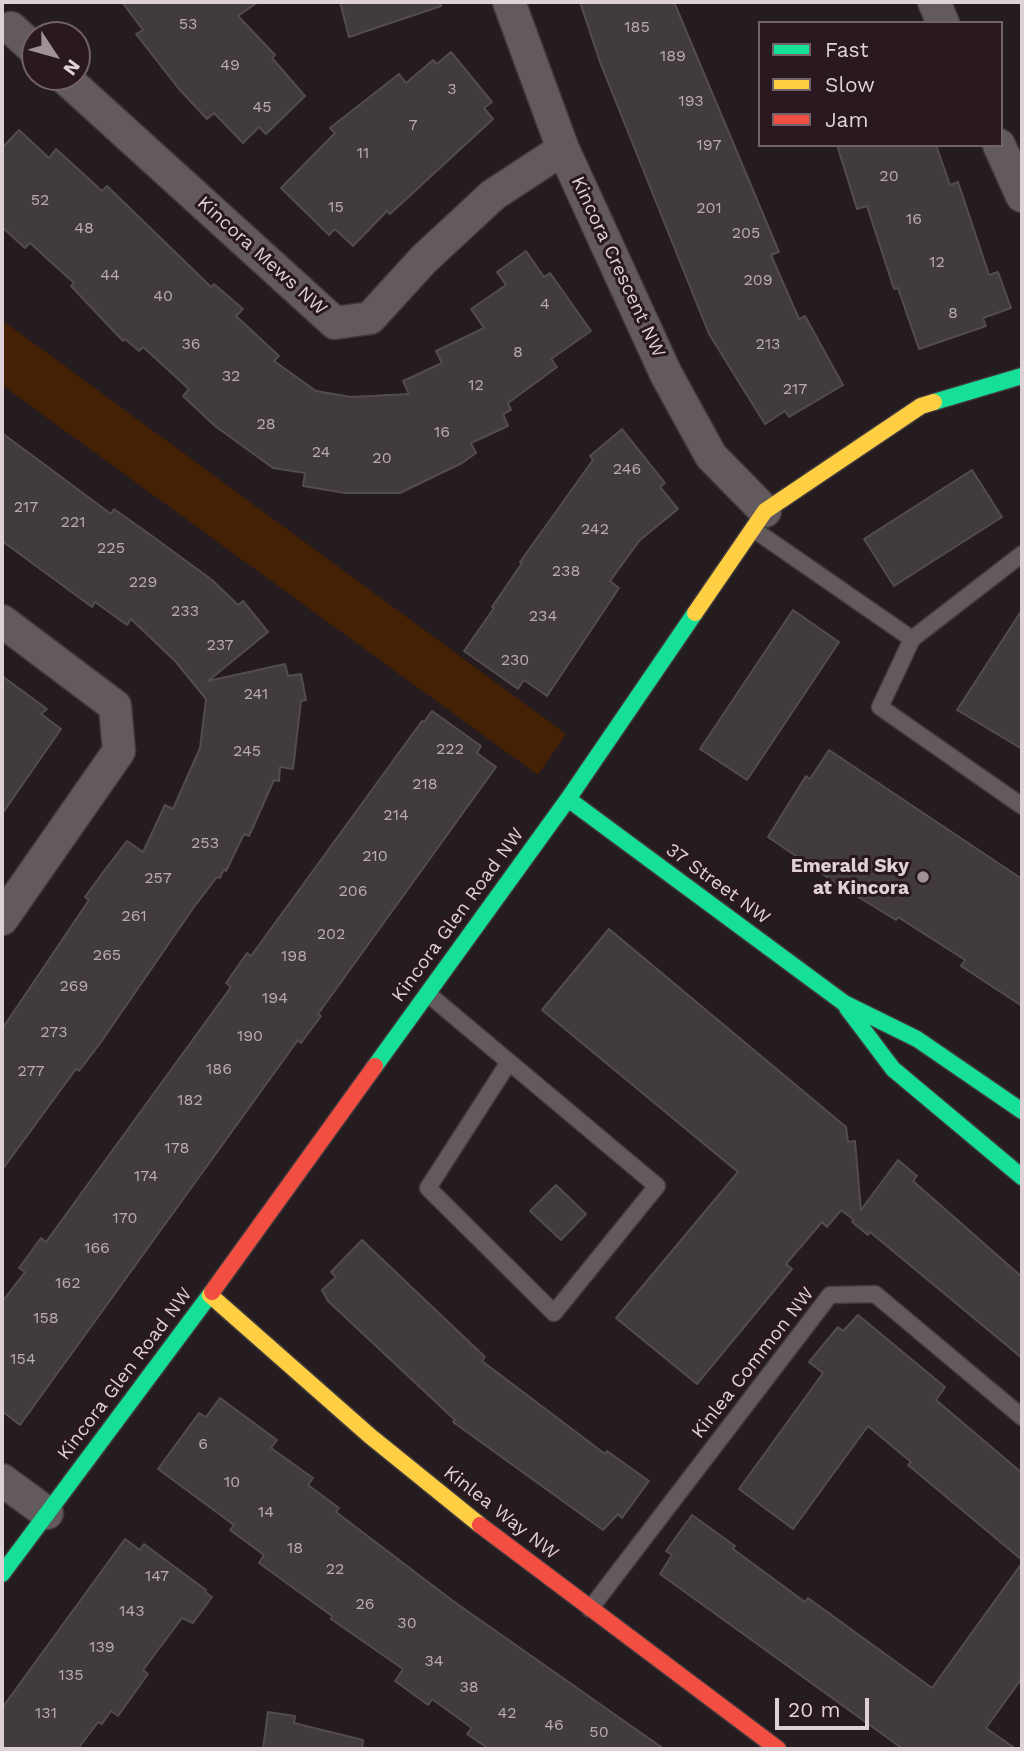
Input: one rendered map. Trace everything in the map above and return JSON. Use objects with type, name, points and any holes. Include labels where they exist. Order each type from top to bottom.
[{"type":"street","name":"Kincora Crescent NW","points":[[509,2],[563,149],[667,374],[711,456],[759,520]]},
{"type":"street","points":[[934,2],[942,21]]},
{"type":"street","points":[[11,29],[21,38]]},
{"type":"street","name":"Kincora Mews NW","points":[[79,91],[335,323],[370,318],[424,259],[493,195],[563,149]]},
{"type":"street","points":[[1000,147],[1022,196]]},
{"type":"street","name":"Kincora Glen Road NW","points":[[7,1556],[47,1513],[210,1295],[568,799],[759,520],[920,406],[1022,376]]},
{"type":"street","points":[[2,621],[115,706],[119,751],[2,919]]},
{"type":"street","name":"37 Street NW","points":[[568,799],[844,1003],[917,1039],[1022,1111]]},
{"type":"street","name":"37 Street NW","points":[[844,1003],[893,1069],[1022,1177]]},
{"type":"street","name":"Kinlea Way NW","points":[[210,1295],[249,1324],[392,1455],[590,1609],[778,1749]]},
{"type":"street","points":[[2,1480],[47,1513]]},
{"type":"lane","points":[[759,520],[912,639]]},
{"type":"lane","points":[[1022,554],[912,639],[880,707],[1022,806]]},
{"type":"lane","points":[[428,994],[657,1186],[554,1313],[428,1188],[509,1062]]},
{"type":"lane","name":"Kinlea Common NW","points":[[590,1609],[830,1295],[875,1294],[1022,1418]]},
{"type":"shaded area","points":[[2,320],[566,734],[538,775],[2,385]]},
{"type":"building","points":[[122,2],[258,2],[238,16],[275,55],[272,58],[305,96],[266,134],[259,127],[243,143],[214,113],[207,119],[179,89],[136,34],[143,30]]},
{"type":"building","points":[[340,2],[440,2],[441,6],[349,37]]},
{"type":"building","points":[[580,2],[674,2],[779,252],[771,255],[799,319],[805,316],[843,385],[789,417],[785,411],[765,424],[709,334],[600,62]]},
{"type":"building","points":[[451,52],[492,102],[484,108],[493,119],[390,214],[387,211],[353,246],[335,229],[329,235],[281,188],[335,133],[330,128],[399,74],[406,83],[433,60],[437,64]]},
{"type":"building","points":[[19,130],[49,158],[56,149],[102,191],[107,186],[211,287],[214,284],[243,309],[236,316],[279,356],[274,361],[316,391],[351,397],[409,394],[403,381],[442,363],[436,351],[484,328],[471,309],[506,285],[497,272],[526,251],[544,277],[550,273],[591,331],[551,359],[557,367],[508,403],[511,410],[503,414],[508,426],[471,443],[476,453],[462,463],[400,493],[345,493],[303,486],[305,473],[273,468],[215,426],[183,396],[189,389],[143,347],[139,351],[125,339],[123,341],[71,286],[74,283],[30,243],[25,248],[2,227],[2,148]]},
{"type":"building","points":[[838,147],[937,147],[950,185],[958,182],[989,275],[998,272],[1011,308],[983,318],[986,326],[919,349],[898,288],[894,289],[867,206],[857,209]]},
{"type":"building","points":[[622,429],[665,483],[660,487],[678,509],[640,540],[610,581],[619,588],[547,696],[524,680],[518,689],[464,651],[494,608],[492,607],[522,563],[520,562],[593,460],[590,456]]},
{"type":"building","points":[[2,433],[111,514],[114,509],[152,536],[212,580],[238,605],[243,601],[268,632],[208,681],[285,664],[288,676],[301,674],[306,700],[301,701],[293,769],[280,767],[279,781],[274,780],[249,836],[244,834],[226,871],[224,869],[220,878],[217,877],[194,907],[101,1042],[79,1071],[76,1069],[2,1170],[2,1029],[89,900],[85,897],[127,841],[143,852],[165,805],[173,809],[200,748],[206,699],[176,662],[131,619],[127,625],[95,602],[92,607],[2,541]]},
{"type":"building","points":[[972,470],[1002,517],[894,586],[864,539]]},
{"type":"building","points":[[793,610],[839,642],[747,780],[700,749]]},
{"type":"building","points":[[1022,610],[1022,749],[957,710]]},
{"type":"building","points":[[2,676],[47,709],[41,714],[61,729],[2,814]]},
{"type":"building","points":[[432,711],[481,746],[477,753],[496,767],[318,1014],[321,1016],[301,1043],[298,1040],[20,1425],[2,1411],[2,1302],[25,1272],[19,1268],[41,1238],[46,1242],[231,987],[226,983],[247,953],[251,956],[422,721],[424,722]]},
{"type":"building","name":"Emerald Sky at Kincora","points":[[829,750],[1022,879],[1022,1006],[961,966],[965,960],[898,917],[896,920],[837,884],[768,837],[806,776],[810,779]]},
{"type":"building","points":[[609,929],[846,1127],[848,1142],[855,1141],[861,1210],[898,1160],[917,1176],[913,1181],[1022,1277],[1022,1358],[870,1232],[868,1235],[852,1222],[854,1220],[841,1210],[827,1227],[822,1222],[786,1264],[792,1269],[697,1384],[616,1318],[738,1172],[542,1010]]},
{"type":"building","points":[[556,1185],[586,1214],[561,1240],[530,1211]]},
{"type":"building","points":[[362,1240],[485,1357],[482,1361],[605,1454],[607,1451],[649,1481],[622,1518],[618,1514],[603,1530],[453,1422],[455,1420],[328,1301],[322,1290],[336,1277],[331,1272]]},
{"type":"building","points":[[858,1315],[945,1387],[936,1400],[1022,1473],[1022,1560],[908,1465],[911,1462],[868,1426],[793,1529],[739,1489],[823,1373],[809,1362],[838,1327],[843,1331]]},
{"type":"building","points":[[220,1398],[277,1440],[271,1448],[313,1478],[308,1485],[339,1508],[336,1512],[453,1601],[664,1749],[489,1749],[467,1734],[472,1728],[432,1699],[428,1705],[395,1681],[403,1669],[331,1619],[332,1616],[259,1563],[264,1555],[230,1530],[234,1525],[158,1469],[199,1413],[206,1417]]},
{"type":"building","points":[[692,1515],[805,1602],[808,1598],[932,1688],[1022,1563],[1022,1678],[986,1728],[1016,1749],[903,1749],[660,1574],[672,1555],[666,1551]]},
{"type":"building","points":[[125,1539],[140,1550],[144,1544],[212,1597],[193,1623],[182,1618],[143,1670],[148,1674],[118,1716],[111,1711],[102,1724],[98,1722],[78,1749],[2,1749],[2,1708]]},
{"type":"building","points":[[268,1712],[295,1716],[294,1723],[363,1740],[362,1749],[263,1749]]},
{"type":"traffic: fast","points":[[934,402],[1022,376]]},
{"type":"traffic: fast","points":[[375,1066],[568,799],[695,613]]},
{"type":"traffic: fast","points":[[568,799],[844,1003],[917,1039],[1022,1111]]},
{"type":"traffic: fast","points":[[847,1008],[893,1069],[1022,1177]]},
{"type":"traffic: fast","points":[[2,1574],[212,1292]]},
{"type":"traffic: slow","points":[[695,613],[765,511],[921,406],[934,402]]},
{"type":"traffic: slow","points":[[210,1295],[370,1436],[480,1525]]},
{"type":"traffic: jam","points":[[212,1292],[375,1066]]},
{"type":"traffic: jam","points":[[480,1525],[778,1749]]},
{"type":"place","name":"Emerald Sky at Kincora","points":[[923,877]]}]
